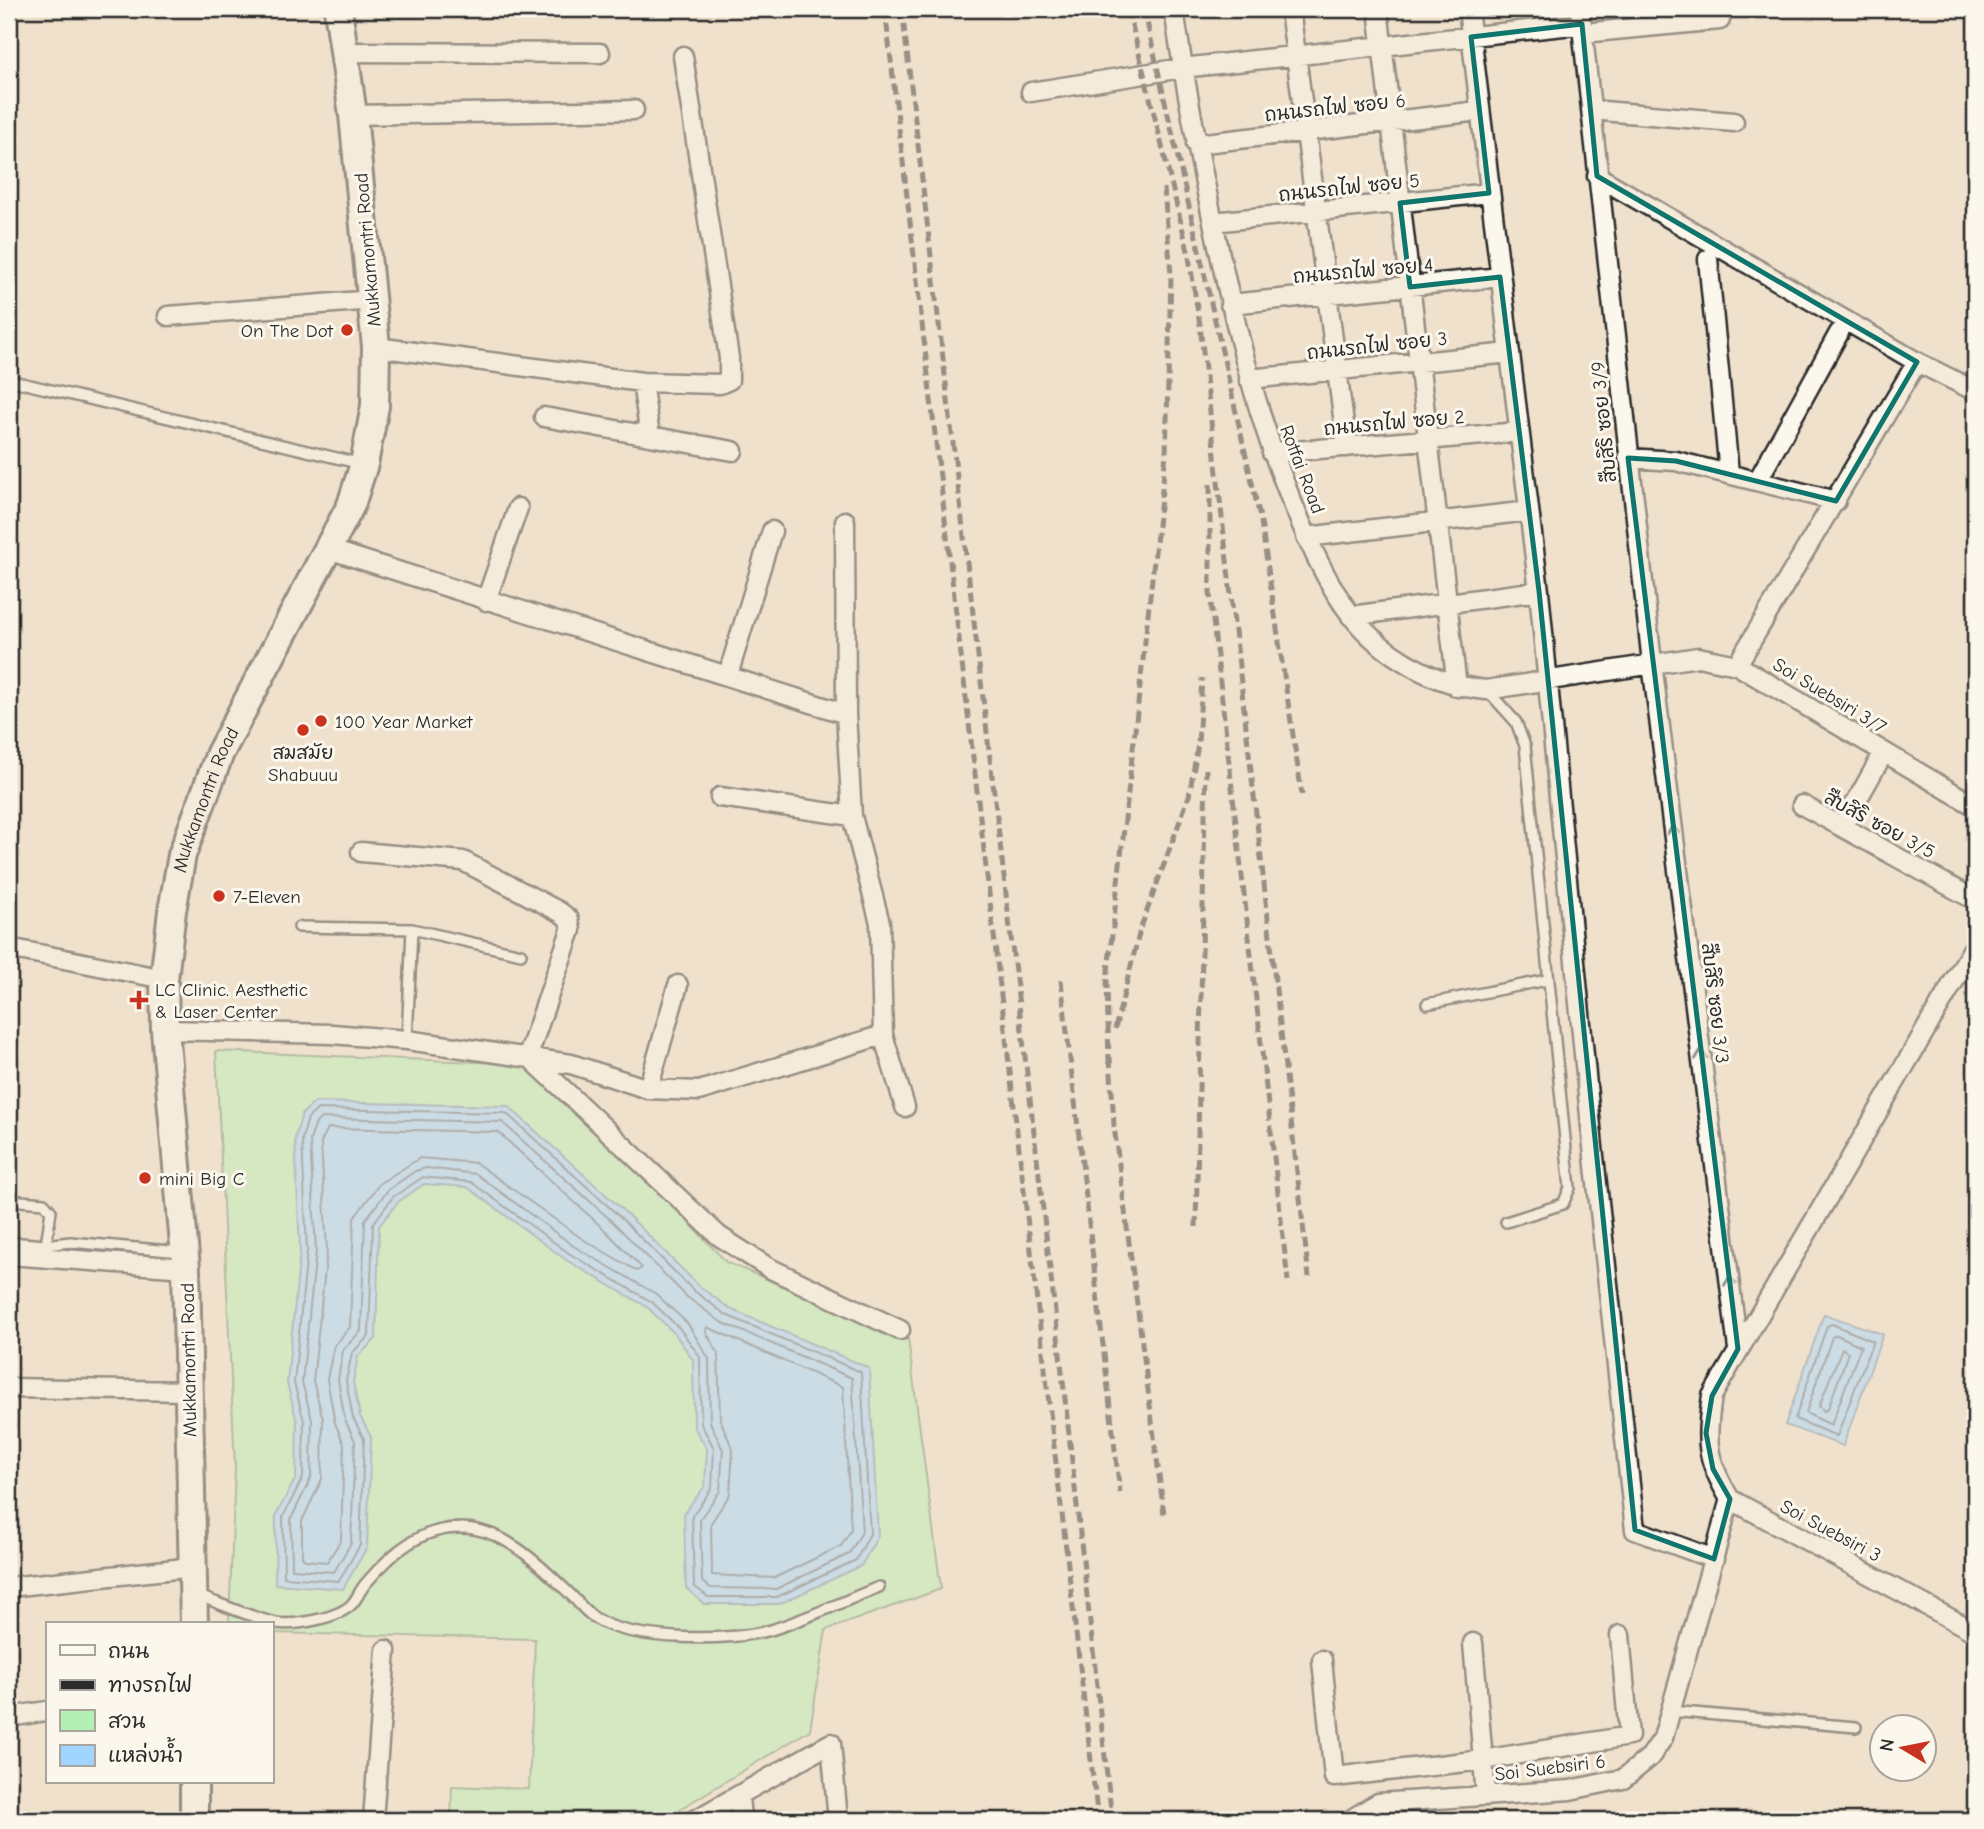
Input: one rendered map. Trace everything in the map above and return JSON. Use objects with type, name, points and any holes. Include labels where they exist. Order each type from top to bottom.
[{"type":"main road","name":"Mukkamontri Road","points":[[194,1622],[186,1260],[165,1030],[164,979],[182,855],[200,800],[220,753],[351,505],[364,464],[375,406],[376,347],[373,300],[353,115],[338,9]]},
{"type":"main road","points":[[194,1784],[194,1820]]},
{"type":"street","name":"Rotfai Road","points":[[1174,9],[1196,144],[1249,379],[1272,453],[1306,537],[1351,616],[1381,644],[1415,668],[1457,687],[1486,690],[1652,663]]},
{"type":"street","points":[[1290,9],[1347,447]]},
{"type":"street","points":[[1378,9],[1457,687]]},
{"type":"street","points":[[1468,9],[1539,591],[1635,1530],[1714,1559]]},
{"type":"street","points":[[1031,92],[1182,68],[1471,37],[1582,22],[1720,20]]},
{"type":"street","name":"สืบสิริ ซอย 3/9","points":[[1582,22],[1652,663]]},
{"type":"street","points":[[342,52],[600,53]]},
{"type":"street","points":[[376,347],[642,382],[720,384],[729,380],[731,371],[683,56]]},
{"type":"street","points":[[353,115],[634,110]]},
{"type":"street","points":[[1591,110],[1734,122]]},
{"type":"street","name":"ถนนรถไฟ ซอย 6","points":[[1196,144],[1479,111]]},
{"type":"street","points":[[1597,176],[1917,362],[1975,391]]},
{"type":"street","name":"ถนนรถไฟ ซอย 5","points":[[1213,222],[1489,193]]},
{"type":"street","points":[[1708,259],[1729,473]]},
{"type":"street","name":"ถนนรถไฟ ซอย 4","points":[[1230,304],[1500,277]]},
{"type":"street","points":[[169,316],[373,300]]},
{"type":"street","points":[[1758,480],[1839,333]]},
{"type":"street","name":"ถนนรถไฟ ซอย 3","points":[[1249,379],[1510,353]]},
{"type":"street","points":[[1737,665],[1917,362]]},
{"type":"street","points":[[642,382],[650,436]]},
{"type":"street","points":[[544,417],[733,451]]},
{"type":"street","name":"ถนนรถไฟ ซอย 2","points":[[1272,453],[1519,432]]},
{"type":"street","points":[[1628,458],[1676,461],[1836,502]]},
{"type":"street","points":[[486,601],[518,508]]},
{"type":"street","points":[[1306,537],[1529,511]]},
{"type":"street","points":[[845,521],[846,714],[852,816],[880,923],[883,1034],[905,1107]]},
{"type":"street","points":[[728,676],[772,531]]},
{"type":"street","points":[[328,549],[846,714]]},
{"type":"street","points":[[1351,616],[1539,591]]},
{"type":"street","name":"Soi Suebsiri 3/7","points":[[1652,663],[1698,657],[1737,665],[1975,806]]},
{"type":"street","name":"สืบสิริ ซอย 3/3","points":[[1652,663],[1738,1349]]},
{"type":"street","points":[[1842,827],[1884,752]]},
{"type":"street","points":[[720,797],[852,816]]},
{"type":"street","name":"สืบสิริ ซอย 3/5","points":[[1802,805],[1975,900]]},
{"type":"street","points":[[361,852],[463,861],[569,919],[571,930],[528,1056]]},
{"type":"street","points":[[1730,1499],[1713,1469],[1706,1433],[1712,1396],[1975,945]]},
{"type":"street","points":[[9,948],[164,979]]},
{"type":"street","points":[[648,1089],[678,985]]},
{"type":"street","points":[[165,1030],[332,1034],[407,1040],[570,1064],[648,1089],[699,1091],[883,1034]]},
{"type":"street","points":[[528,1056],[719,1236],[769,1268],[900,1331]]},
{"type":"street","points":[[9,1255],[186,1260]]},
{"type":"street","points":[[9,1388],[187,1391]]},
{"type":"street","name":"Soi Suebsiri 6","points":[[1350,1820],[1378,1803],[1570,1790],[1623,1779],[1650,1757],[1663,1738],[1730,1499]]},
{"type":"street","name":"Soi Suebsiri 3","points":[[1730,1499],[1975,1632]]},
{"type":"street","points":[[9,1587],[194,1567]]},
{"type":"street","points":[[1322,1660],[1334,1777],[1483,1760],[1629,1736],[1620,1635]]},
{"type":"street","points":[[1473,1643],[1486,1796]]},
{"type":"street","points":[[373,1820],[386,1650]]},
{"type":"street","points":[[9,1717],[46,1711]]},
{"type":"street","points":[[695,1820],[831,1743],[838,1820]]},
{"type":"street","points":[[739,1795],[741,1820]]},
{"type":"lane","points":[[9,380],[364,464]]},
{"type":"lane","points":[[1486,690],[1516,722],[1525,746],[1570,1188],[1563,1203],[1506,1222]]},
{"type":"lane","points":[[299,927],[412,929],[521,954]]},
{"type":"lane","points":[[407,1040],[412,929]]},
{"type":"lane","points":[[1427,1004],[1547,980]]},
{"type":"lane","points":[[9,1200],[44,1203],[51,1211],[46,1245]]},
{"type":"lane","points":[[9,1242],[46,1245],[69,1242],[186,1260]]},
{"type":"lane","points":[[194,1595],[277,1623],[314,1620],[351,1605],[365,1584],[405,1544],[427,1533],[458,1528],[485,1529],[505,1541],[550,1574],[596,1620],[620,1629],[654,1634],[720,1637],[769,1630],[879,1587]]},
{"type":"lane","points":[[1670,1711],[1856,1727]]},
{"type":"highlighted area","points":[[1582,24],[1597,176],[1917,362],[1836,501],[1676,461],[1628,458],[1738,1349],[1712,1396],[1706,1433],[1713,1469],[1730,1499],[1714,1559],[1635,1530],[1539,591],[1500,277],[1410,287],[1400,203],[1489,193],[1471,37]]},
{"type":"green space","points":[[216,1051],[524,1064],[633,1163],[726,1262],[908,1339],[941,1589],[826,1630],[810,1730],[662,1820],[451,1820],[452,1786],[529,1789],[535,1639],[273,1633],[273,1622],[229,1622],[235,1467]]},
{"type":"water","points":[[315,1102],[508,1106],[625,1212],[698,1285],[730,1309],[869,1368],[878,1536],[861,1566],[779,1604],[704,1604],[686,1588],[684,1513],[705,1486],[707,1449],[694,1427],[693,1360],[675,1334],[647,1307],[566,1260],[467,1187],[424,1184],[398,1202],[379,1226],[376,1339],[358,1356],[353,1382],[360,1416],[371,1437],[367,1547],[343,1589],[275,1584],[276,1515],[296,1478],[297,1422],[287,1383],[300,1251],[295,1138],[302,1114]]},
{"type":"water","points":[[1824,1314],[1883,1334],[1843,1446],[1785,1425]]},
{"type":"railway","points":[[885,9],[1098,1820]]},
{"type":"railway","points":[[902,9],[1112,1820]]},
{"type":"railway","points":[[1128,9],[1188,251],[1200,325],[1309,1277]]},
{"type":"railway","points":[[1144,9],[1261,522],[1302,795]]},
{"type":"railway","points":[[1109,1064],[1107,980],[1166,454],[1171,275],[1164,188]]},
{"type":"railway","points":[[1210,484],[1210,594],[1288,1281]]},
{"type":"railway","points":[[1115,1029],[1140,930],[1189,796],[1198,744],[1202,678]]},
{"type":"railway","points":[[1196,1227],[1206,769]]},
{"type":"railway","points":[[1061,980],[1120,1493]]},
{"type":"railway","points":[[1110,1057],[1114,1126],[1164,1514]]},
{"type":"place","name":"On The Dot","points":[[347,330]]},
{"type":"place","name":"100 Year Market","points":[[321,721]]},
{"type":"place","name":"สมสมัย Shabuuu","points":[[303,730]]},
{"type":"place","name":"7-Eleven","points":[[219,896]]},
{"type":"place","name":"LC Clinic. Aesthetic & Laser Center","points":[[139,1000]]},
{"type":"place","name":"mini Big C","points":[[145,1178]]}]
